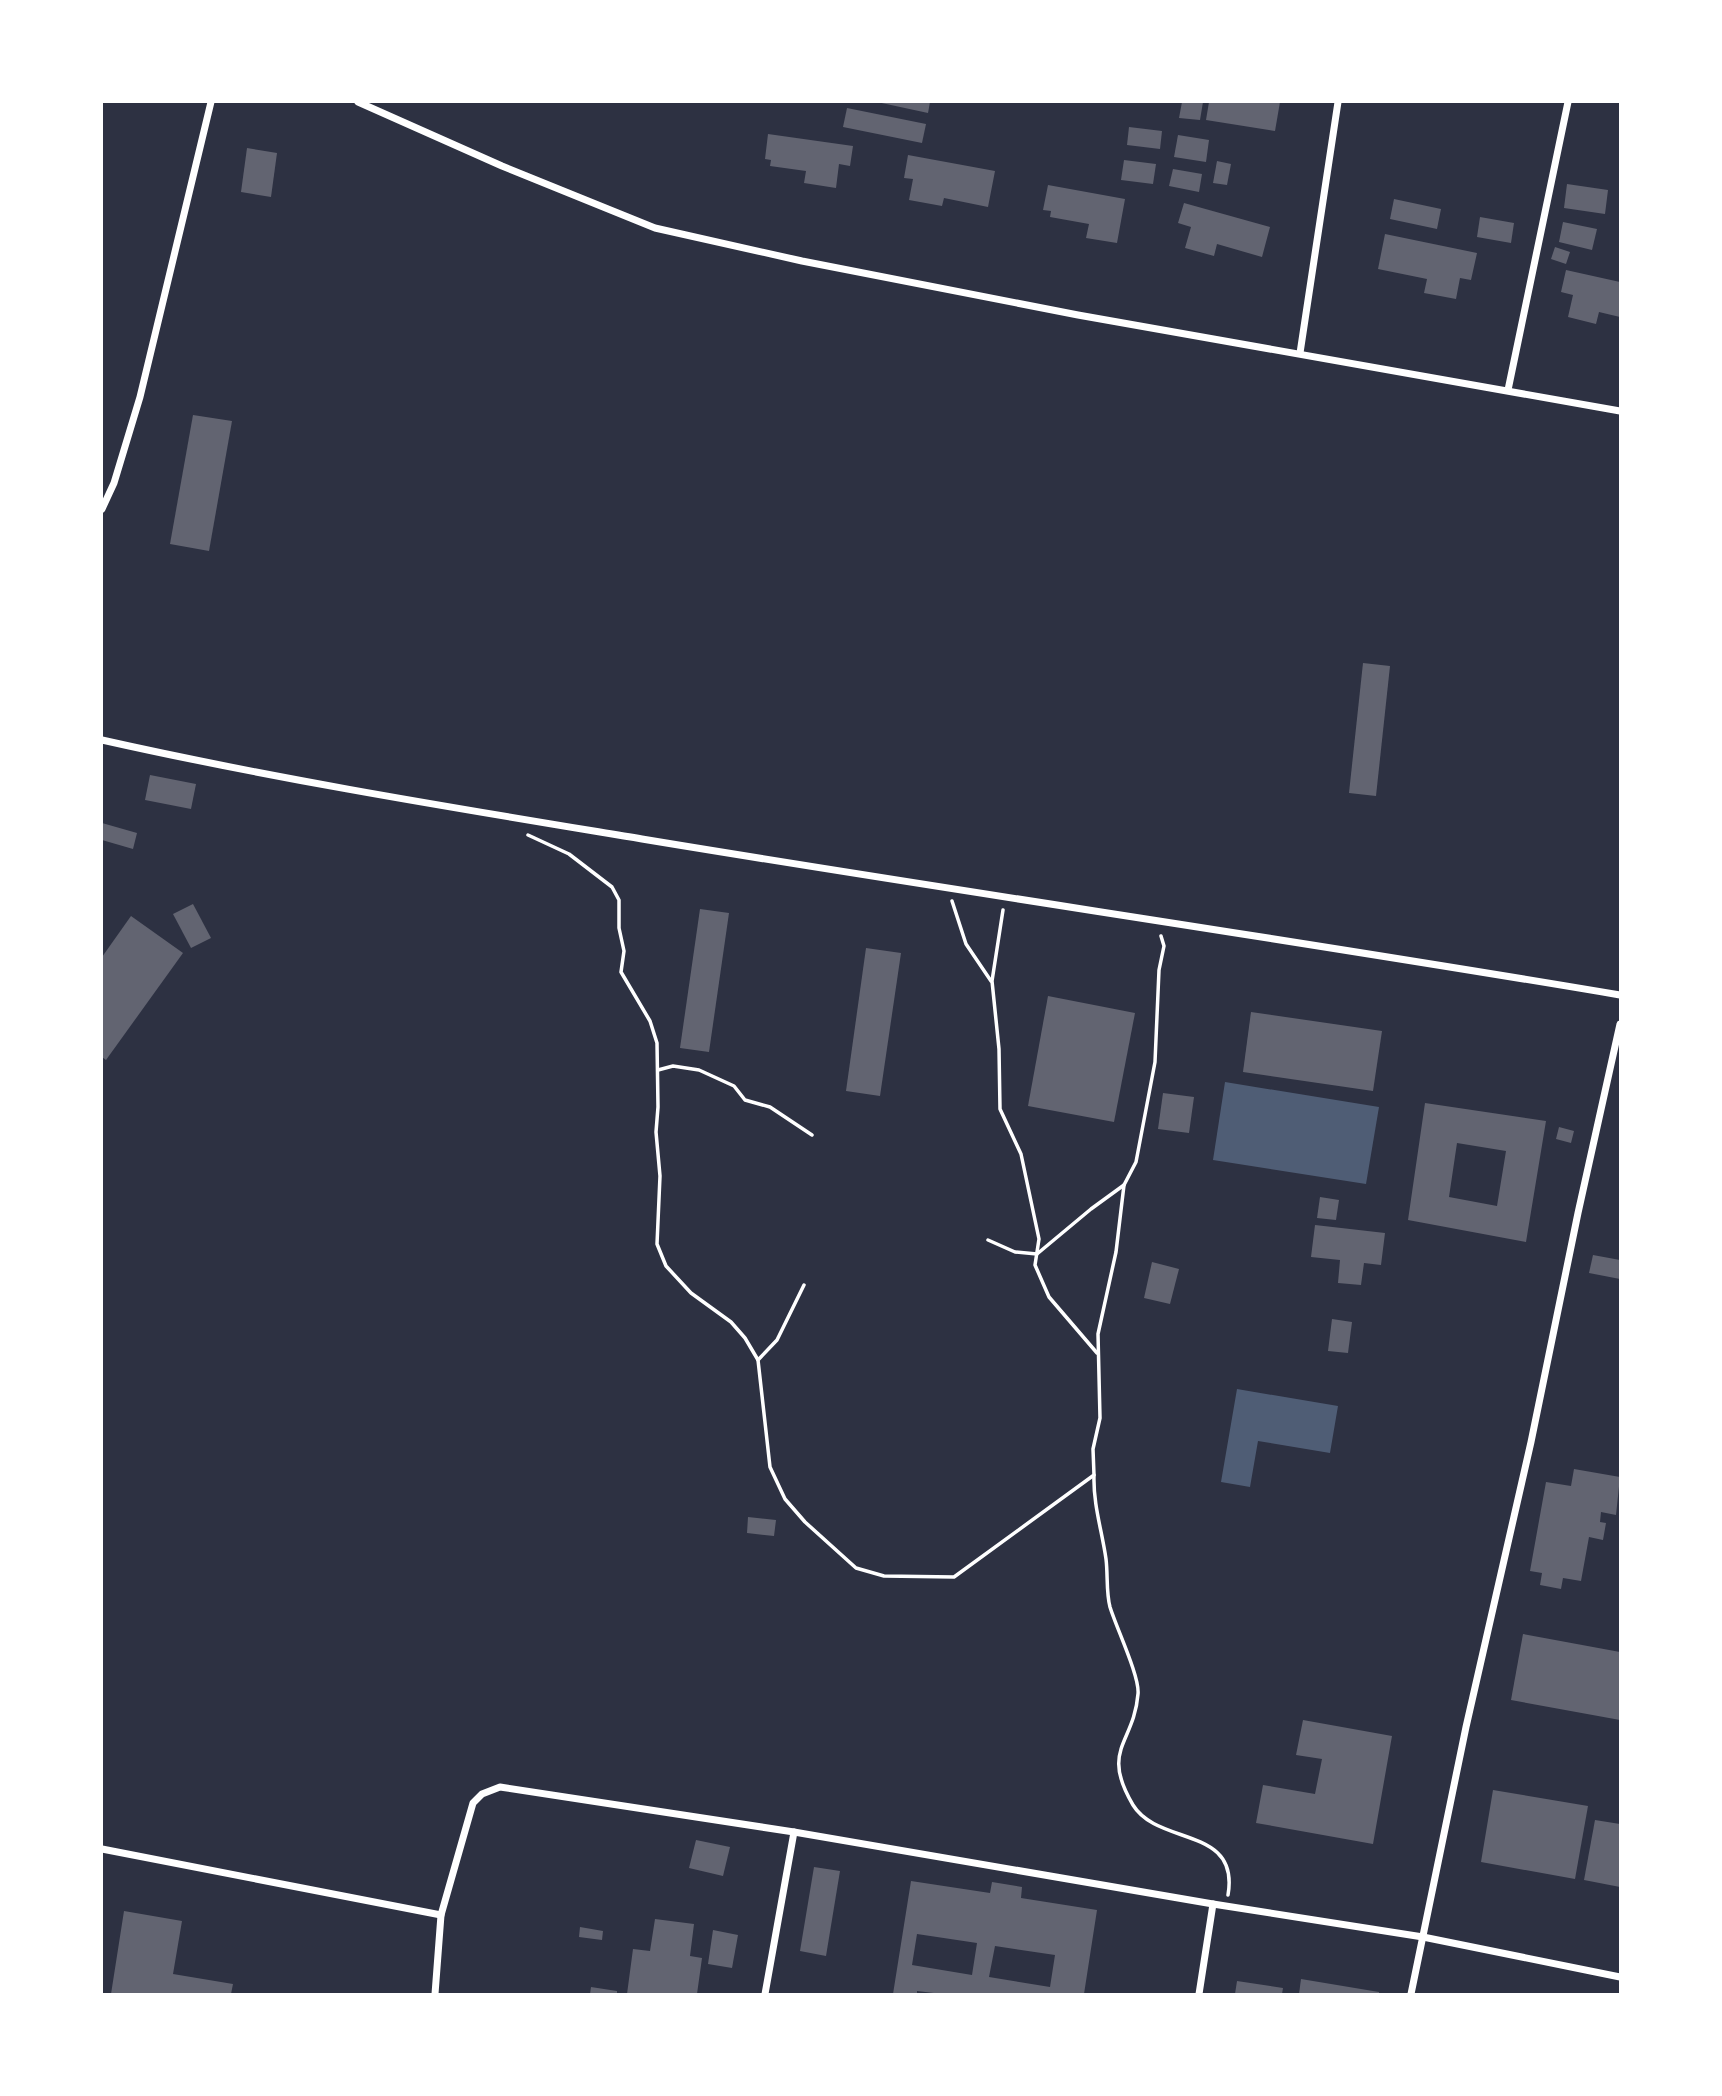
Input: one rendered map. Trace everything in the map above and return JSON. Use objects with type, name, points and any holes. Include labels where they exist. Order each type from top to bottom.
[{"type":"street","points":[[102,509],[114,483],[140,397],[211,102]]},
{"type":"street","points":[[358,102],[502,166],[655,228],[802,261],[1065,312],[1620,411]]},
{"type":"street","points":[[1300,354],[1338,102]]},
{"type":"street","points":[[1508,390],[1568,102]]},
{"type":"street","points":[[102,740],[166,755],[505,816],[948,889],[1406,959],[1620,996]]},
{"type":"street","points":[[1410,1994],[1620,1024]]},
{"type":"street","points":[[435,1994],[441,1915],[473,1803],[482,1794],[500,1787],[794,1832],[1423,1937],[1620,1977]]},
{"type":"street","points":[[765,1994],[794,1832]]},
{"type":"street","points":[[102,1849],[441,1915]]},
{"type":"street","points":[[1199,1994],[1213,1904]]},
{"type":"path","points":[[505,816],[520,832],[569,854],[612,887],[619,900],[618,928],[624,951],[621,972],[650,1021],[657,1043],[656,1132],[660,1176],[657,1244],[666,1266],[691,1293],[731,1322],[745,1338],[758,1360],[770,1467],[785,1499],[805,1522],[856,1568],[884,1576],[954,1577],[1094,1475]]},
{"type":"path","points":[[948,889],[966,944],[992,981]]},
{"type":"path","points":[[1005,897],[992,981],[999,1049],[1000,1109],[1021,1154],[1039,1239],[1035,1265],[1049,1297],[1097,1353]]},
{"type":"path","points":[[1157,921],[1164,946],[1159,970],[1155,1062],[1136,1162],[1124,1185],[1116,1252],[1098,1334],[1100,1419],[1093,1449],[1093,1497],[1106,1560],[1109,1605],[1139,1692],[1118,1753],[1119,1777],[1135,1808],[1152,1824],[1215,1848],[1224,1862],[1230,1881],[1226,1906]]},
{"type":"path","points":[[657,1070],[673,1066],[699,1070],[734,1086],[744,1100],[770,1107],[812,1135]]},
{"type":"path","points":[[988,1240],[1015,1252],[1037,1254],[1124,1185]]},
{"type":"path","points":[[758,1360],[777,1340],[804,1284]]},
{"type":"water","points":[[1225,1082],[1379,1107],[1366,1184],[1213,1160]]},
{"type":"water","points":[[1237,1389],[1338,1406],[1330,1453],[1258,1441],[1250,1487],[1221,1482]]},
{"type":"building","points":[[877,102],[930,102],[928,113]]},
{"type":"building","points":[[1182,102],[1203,102],[1200,120],[1179,118]]},
{"type":"building","points":[[1209,102],[1280,102],[1275,131],[1206,120]]},
{"type":"building","points":[[847,108],[926,124],[922,143],[843,127]]},
{"type":"building","points":[[1129,127],[1162,131],[1160,149],[1127,145]]},
{"type":"building","points":[[768,134],[853,146],[850,166],[839,164],[836,188],[804,183],[806,171],[770,166],[771,160],[765,159]]},
{"type":"building","points":[[1178,135],[1209,140],[1206,162],[1174,157]]},
{"type":"building","points":[[247,148],[277,153],[271,197],[241,192]]},
{"type":"building","points":[[908,155],[995,171],[988,207],[944,198],[942,206],[909,200],[913,179],[904,178]]},
{"type":"building","points":[[1124,160],[1156,164],[1153,184],[1121,180]]},
{"type":"building","points":[[1217,161],[1231,164],[1227,185],[1213,183]]},
{"type":"building","points":[[1173,169],[1202,174],[1199,192],[1169,186]]},
{"type":"building","points":[[1567,184],[1608,190],[1605,214],[1564,208]]},
{"type":"building","points":[[1048,185],[1125,199],[1117,243],[1086,238],[1089,224],[1050,217],[1051,211],[1043,210]]},
{"type":"building","points":[[1394,199],[1441,209],[1437,229],[1390,219]]},
{"type":"building","points":[[1184,203],[1270,227],[1262,257],[1217,244],[1214,256],[1185,248],[1191,227],[1178,223]]},
{"type":"building","points":[[1480,217],[1514,223],[1511,243],[1477,237]]},
{"type":"building","points":[[1563,222],[1597,229],[1592,250],[1559,242]]},
{"type":"building","points":[[1385,234],[1477,253],[1471,280],[1460,278],[1456,299],[1424,293],[1427,279],[1378,269]]},
{"type":"building","points":[[1555,247],[1570,252],[1566,264],[1551,259]]},
{"type":"building","points":[[1566,270],[1620,282],[1620,317],[1599,312],[1596,324],[1568,317],[1573,295],[1561,292]]},
{"type":"building","points":[[193,415],[232,421],[209,551],[170,544]]},
{"type":"building","points":[[1363,663],[1390,666],[1376,796],[1349,793]]},
{"type":"building","points":[[150,775],[196,784],[191,809],[145,800]]},
{"type":"building","points":[[102,823],[137,833],[133,849],[102,840]]},
{"type":"building","points":[[193,904],[211,938],[191,948],[173,914]]},
{"type":"building","points":[[700,909],[729,913],[709,1052],[680,1048]]},
{"type":"building","points":[[131,916],[183,953],[106,1060],[102,1057],[102,957]]},
{"type":"building","points":[[866,948],[901,953],[880,1096],[846,1091]]},
{"type":"building","points":[[1048,996],[1135,1013],[1114,1122],[1028,1106]]},
{"type":"building","points":[[1251,1012],[1382,1031],[1373,1091],[1243,1072]]},
{"type":"building","points":[[1163,1093],[1194,1097],[1189,1133],[1158,1129]]},
{"type":"building","points":[[1425,1103],[1546,1121],[1526,1242],[1408,1220]],"holes":[[[1457,1143],[1506,1151],[1497,1206],[1449,1197]]]},
{"type":"building","points":[[1559,1127],[1574,1131],[1571,1143],[1556,1139]]},
{"type":"building","points":[[1320,1197],[1339,1200],[1336,1220],[1317,1218]]},
{"type":"building","points":[[1315,1225],[1385,1233],[1381,1265],[1364,1263],[1361,1285],[1338,1283],[1340,1260],[1311,1257]]},
{"type":"building","points":[[1593,1255],[1620,1260],[1620,1279],[1589,1273]]},
{"type":"building","points":[[1152,1262],[1179,1269],[1170,1304],[1144,1298]]},
{"type":"building","points":[[1332,1319],[1352,1322],[1348,1353],[1328,1351]]},
{"type":"building","points":[[1574,1469],[1620,1477],[1616,1515],[1601,1512],[1600,1522],[1606,1523],[1603,1540],[1589,1537],[1581,1581],[1563,1578],[1561,1589],[1540,1585],[1542,1573],[1530,1571],[1546,1482],[1571,1486]]},
{"type":"building","points":[[748,1517],[776,1520],[774,1536],[747,1533]]},
{"type":"building","points":[[1523,1634],[1620,1652],[1620,1720],[1511,1700]]},
{"type":"building","points":[[1303,1720],[1392,1736],[1373,1844],[1256,1823],[1263,1785],[1315,1794],[1322,1759],[1296,1755]]},
{"type":"building","points":[[1493,1790],[1588,1806],[1575,1879],[1481,1862]]},
{"type":"building","points":[[1595,1820],[1620,1824],[1620,1887],[1584,1880]]},
{"type":"building","points":[[696,1840],[730,1847],[723,1876],[689,1868]]},
{"type":"building","points":[[814,1867],[840,1871],[826,1956],[800,1951]]},
{"type":"building","points":[[911,1881],[990,1893],[992,1882],[1022,1887],[1021,1898],[1097,1910],[1084,1994],[942,1994],[917,1991],[917,1994],[893,1994]],"holes":[[[917,1934],[977,1943],[972,1975],[912,1965]],[[995,1946],[1055,1955],[1050,1987],[989,1977]]]},
{"type":"building","points":[[124,1911],[182,1921],[173,1974],[233,1984],[231,1994],[111,1994]]},
{"type":"building","points":[[655,1919],[694,1924],[690,1956],[702,1958],[697,1994],[627,1994],[633,1949],[650,1951]]},
{"type":"building","points":[[580,1927],[603,1931],[602,1940],[579,1937]]},
{"type":"building","points":[[713,1930],[738,1935],[732,1968],[708,1964]]},
{"type":"building","points":[[1301,1979],[1379,1992],[1379,1994],[1299,1994]]},
{"type":"building","points":[[1237,1981],[1283,1988],[1282,1994],[1235,1994]]},
{"type":"building","points":[[591,1987],[617,1991],[617,1994],[590,1994]]}]
